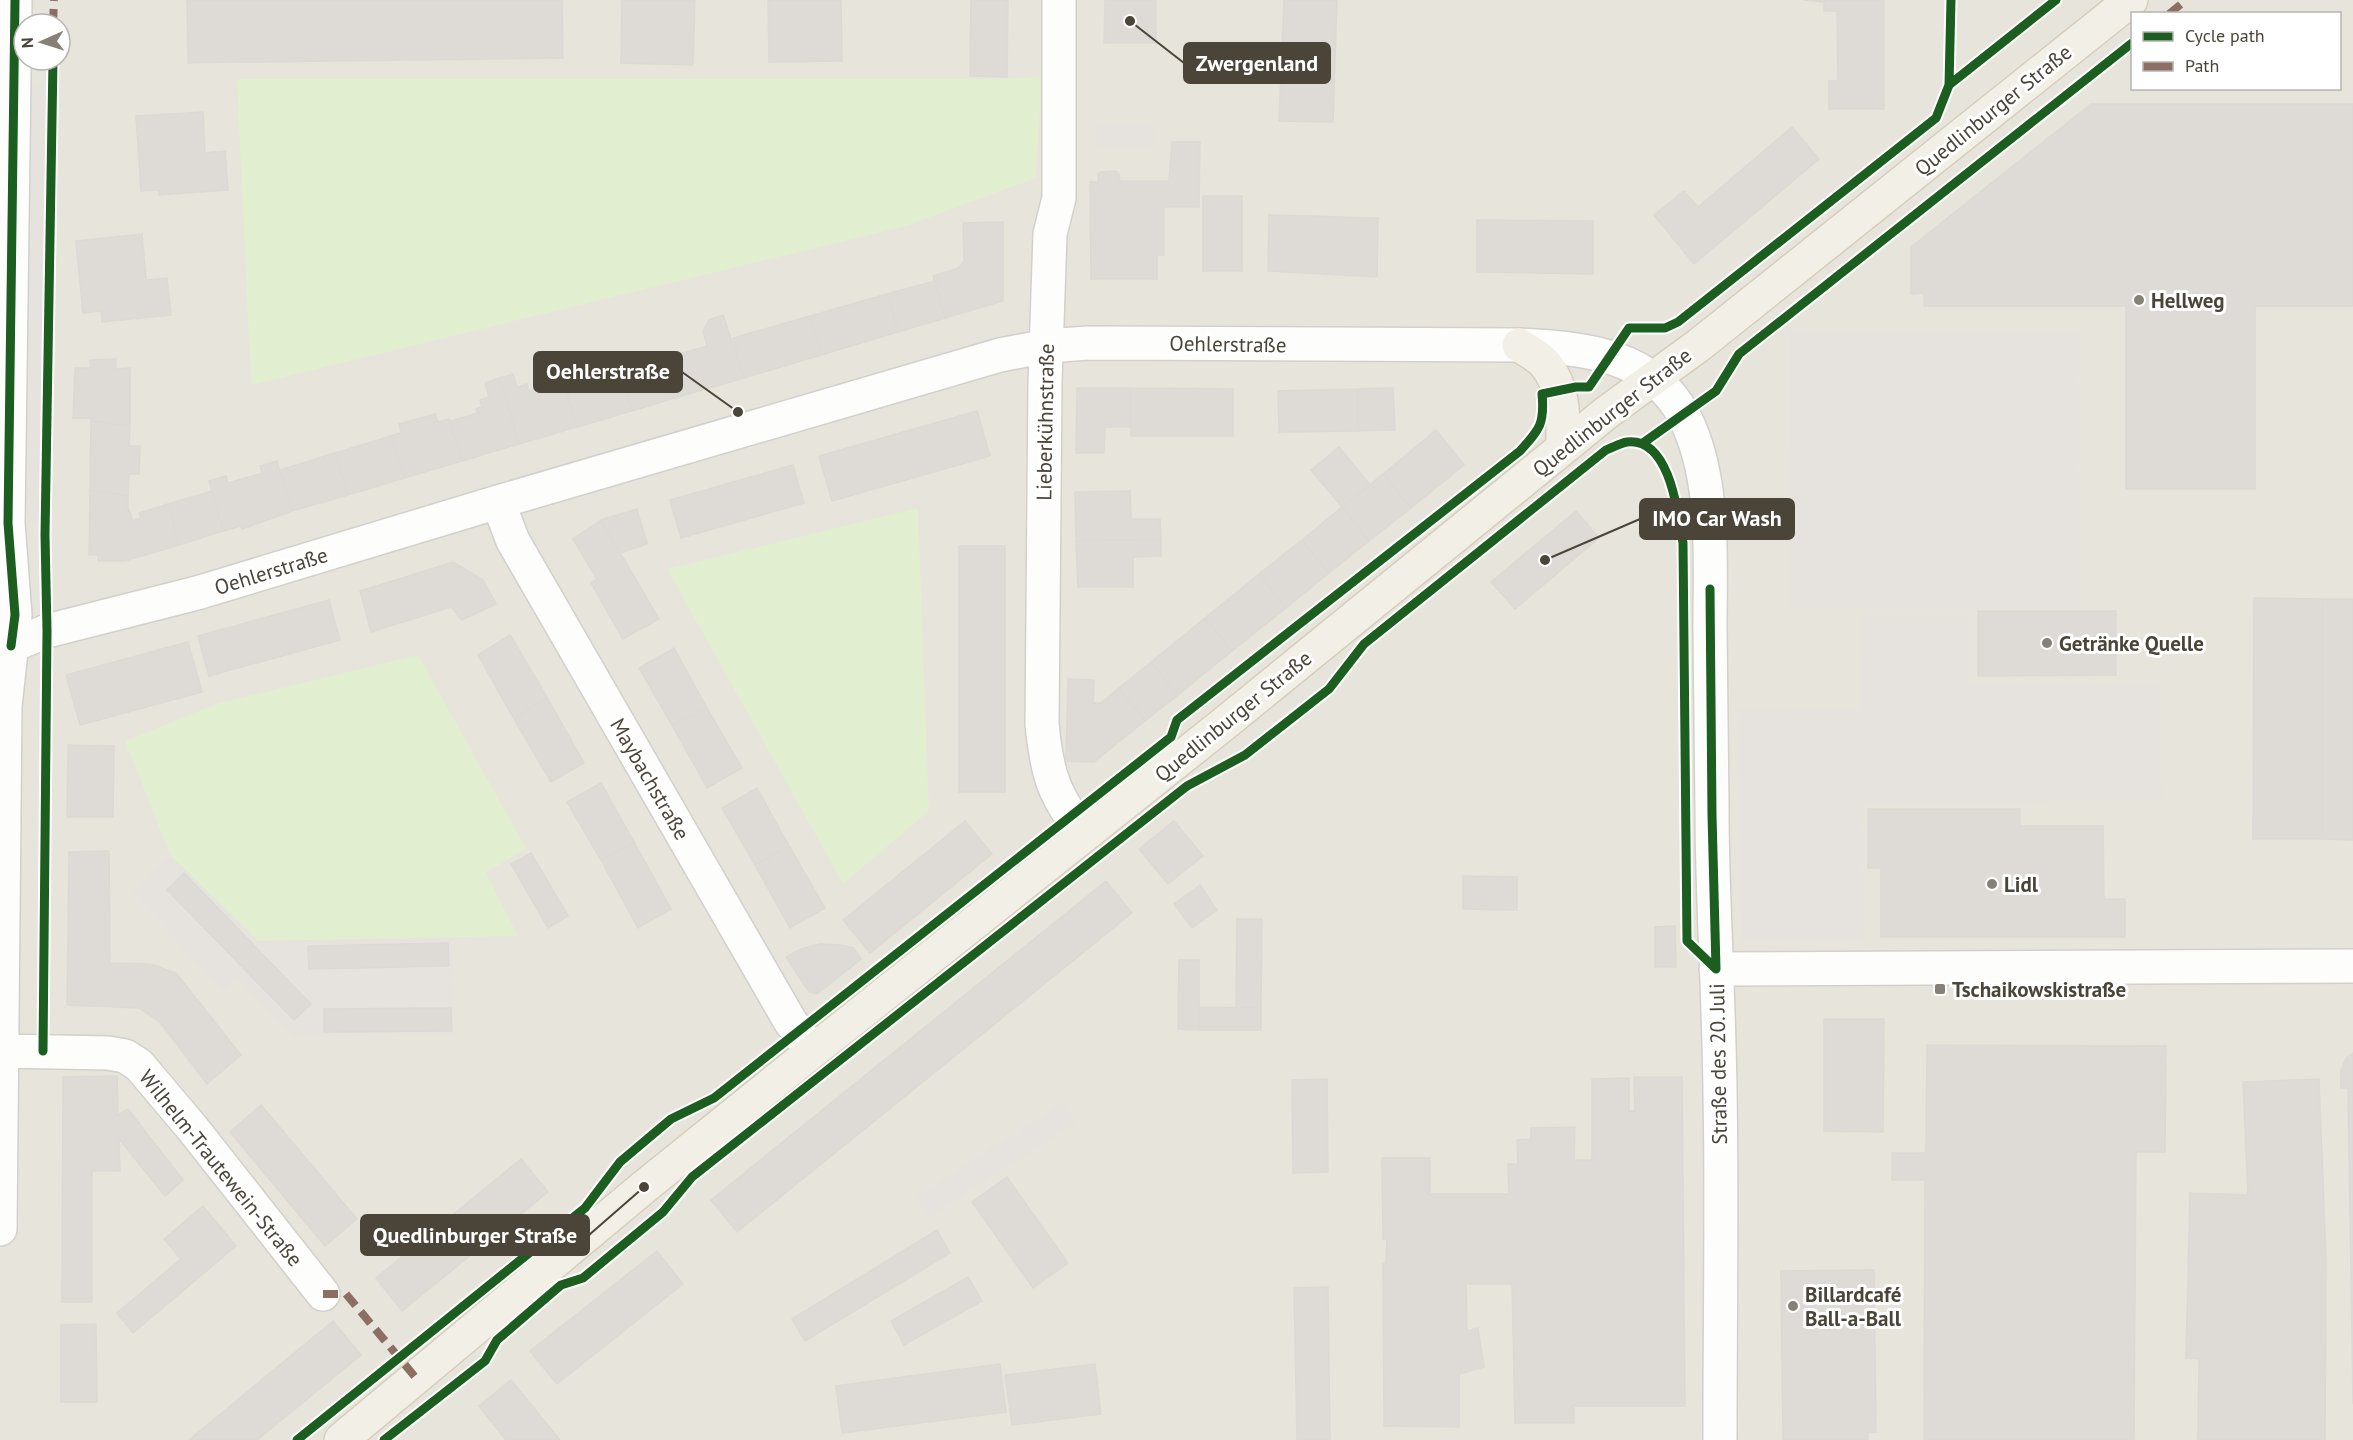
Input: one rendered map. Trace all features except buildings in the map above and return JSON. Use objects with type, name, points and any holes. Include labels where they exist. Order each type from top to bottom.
[{"type":"main road","name":"Quedlinburger Straße","points":[[341,1440],[644,1187],[812,1051],[1484,514],[1606,413],[1655,378],[2131,0]]},
{"type":"main road","points":[[1519,345],[1546,364],[1560,390],[1563,448]]},
{"type":"street","points":[[0,1229],[4,651],[15,615],[8,523],[15,0]]},
{"type":"street","name":"Lieberkühnstraße","points":[[1059,0],[1059,198],[1050,234],[1044,440],[1042,724],[1051,781],[1065,808],[1084,835]]},
{"type":"street","name":"Oehlerstraße","points":[[4,651],[47,632],[197,593],[1000,355],[1047,346],[1088,343],[1519,345],[1552,347],[1610,357],[1634,366],[1655,378]]},
{"type":"street","name":"Straße des 20. Juli","points":[[1655,378],[1684,417],[1703,469],[1707,501],[1719,1024],[1720,1440]]},
{"type":"street","name":"Maybachstraße","points":[[498,502],[513,542],[790,1020],[812,1051]]},
{"type":"street","points":[[1716,969],[2353,966]]},
{"type":"street","name":"Wilhelm-Trautewein-Straße","points":[[3,1052],[108,1053],[125,1056],[139,1065],[193,1129],[323,1294]]},
{"type":"shaded area","points":[[0,0],[2353,0],[2353,1440],[0,1440]]},
{"type":"shaded area","points":[[26,81],[44,87],[41,520],[21,526]]},
{"type":"shaded area","points":[[1096,124],[1153,124],[1153,147],[1097,147]]},
{"type":"shaded area","points":[[2079,330],[2080,607],[1791,608],[1790,331]]},
{"type":"shaded area","points":[[1861,616],[1968,616],[1968,684],[2160,685],[2161,800],[1863,804],[1864,942],[1742,942],[1737,709],[1860,708]]},
{"type":"shaded area","points":[[170,855],[258,941],[452,937],[455,1036],[293,1037],[238,980],[223,991],[133,894]]},
{"type":"shaded area","points":[[1064,1102],[1077,1123],[928,1218],[915,1197]]},
{"type":"green space","points":[[1042,77],[1036,178],[906,226],[251,385],[237,79],[1005,79]]},
{"type":"green space","points":[[918,508],[929,811],[843,884],[667,569]]},
{"type":"green space","points":[[418,655],[526,848],[486,873],[518,936],[258,941],[170,855],[125,741],[216,704]]},
{"type":"marked path","points":[[54,0],[54,12]]},
{"type":"marked path","points":[[2171,12],[2186,0]]},
{"type":"marked path","points":[[323,1294],[346,1294],[416,1378]]},
{"type":"cycle path","points":[[11,646],[15,615],[8,523],[15,0]]},
{"type":"cycle path","points":[[297,1440],[585,1208],[620,1162],[671,1119],[714,1098],[1171,737],[1177,720],[1520,451],[1539,426],[1543,413],[1542,394],[1576,387],[1589,387],[1629,328],[1665,328],[1678,322],[1936,118],[1949,85],[1951,0]]},
{"type":"cycle path","points":[[1949,85],[2056,0]]},
{"type":"cycle path","points":[[1643,443],[1716,391],[1739,354],[2131,44]]},
{"type":"cycle path","points":[[43,1051],[47,631],[45,535],[53,72]]},
{"type":"cycle path","points":[[384,1440],[485,1361],[497,1340],[561,1285],[583,1278],[663,1212],[692,1177],[1187,786],[1245,755],[1329,689],[1364,644],[1606,450],[1627,442],[1642,444],[1653,451],[1662,464],[1669,479],[1681,530],[1683,543],[1687,941],[1716,969]]},
{"type":"cycle path","points":[[1710,589],[1716,969]]},
{"type":"place","name":"Zwergenland","points":[[1130,21]]},
{"type":"place","name":"Hellweg","points":[[2139,300]]},
{"type":"place","name":"Oehlerstraße","points":[[738,412]]},
{"type":"place","name":"IMO Car Wash","points":[[1545,560]]},
{"type":"place","name":"Getränke Quelle","points":[[2047,643]]},
{"type":"place","name":"Lidl","points":[[1992,884]]},
{"type":"place","name":"Tschaikowskistraße","points":[[1940,989]]},
{"type":"place","name":"Quedlinburger Straße","points":[[644,1187]]},
{"type":"place","name":"Billardcafé Ball-a-Ball","points":[[1793,1306]]}]
